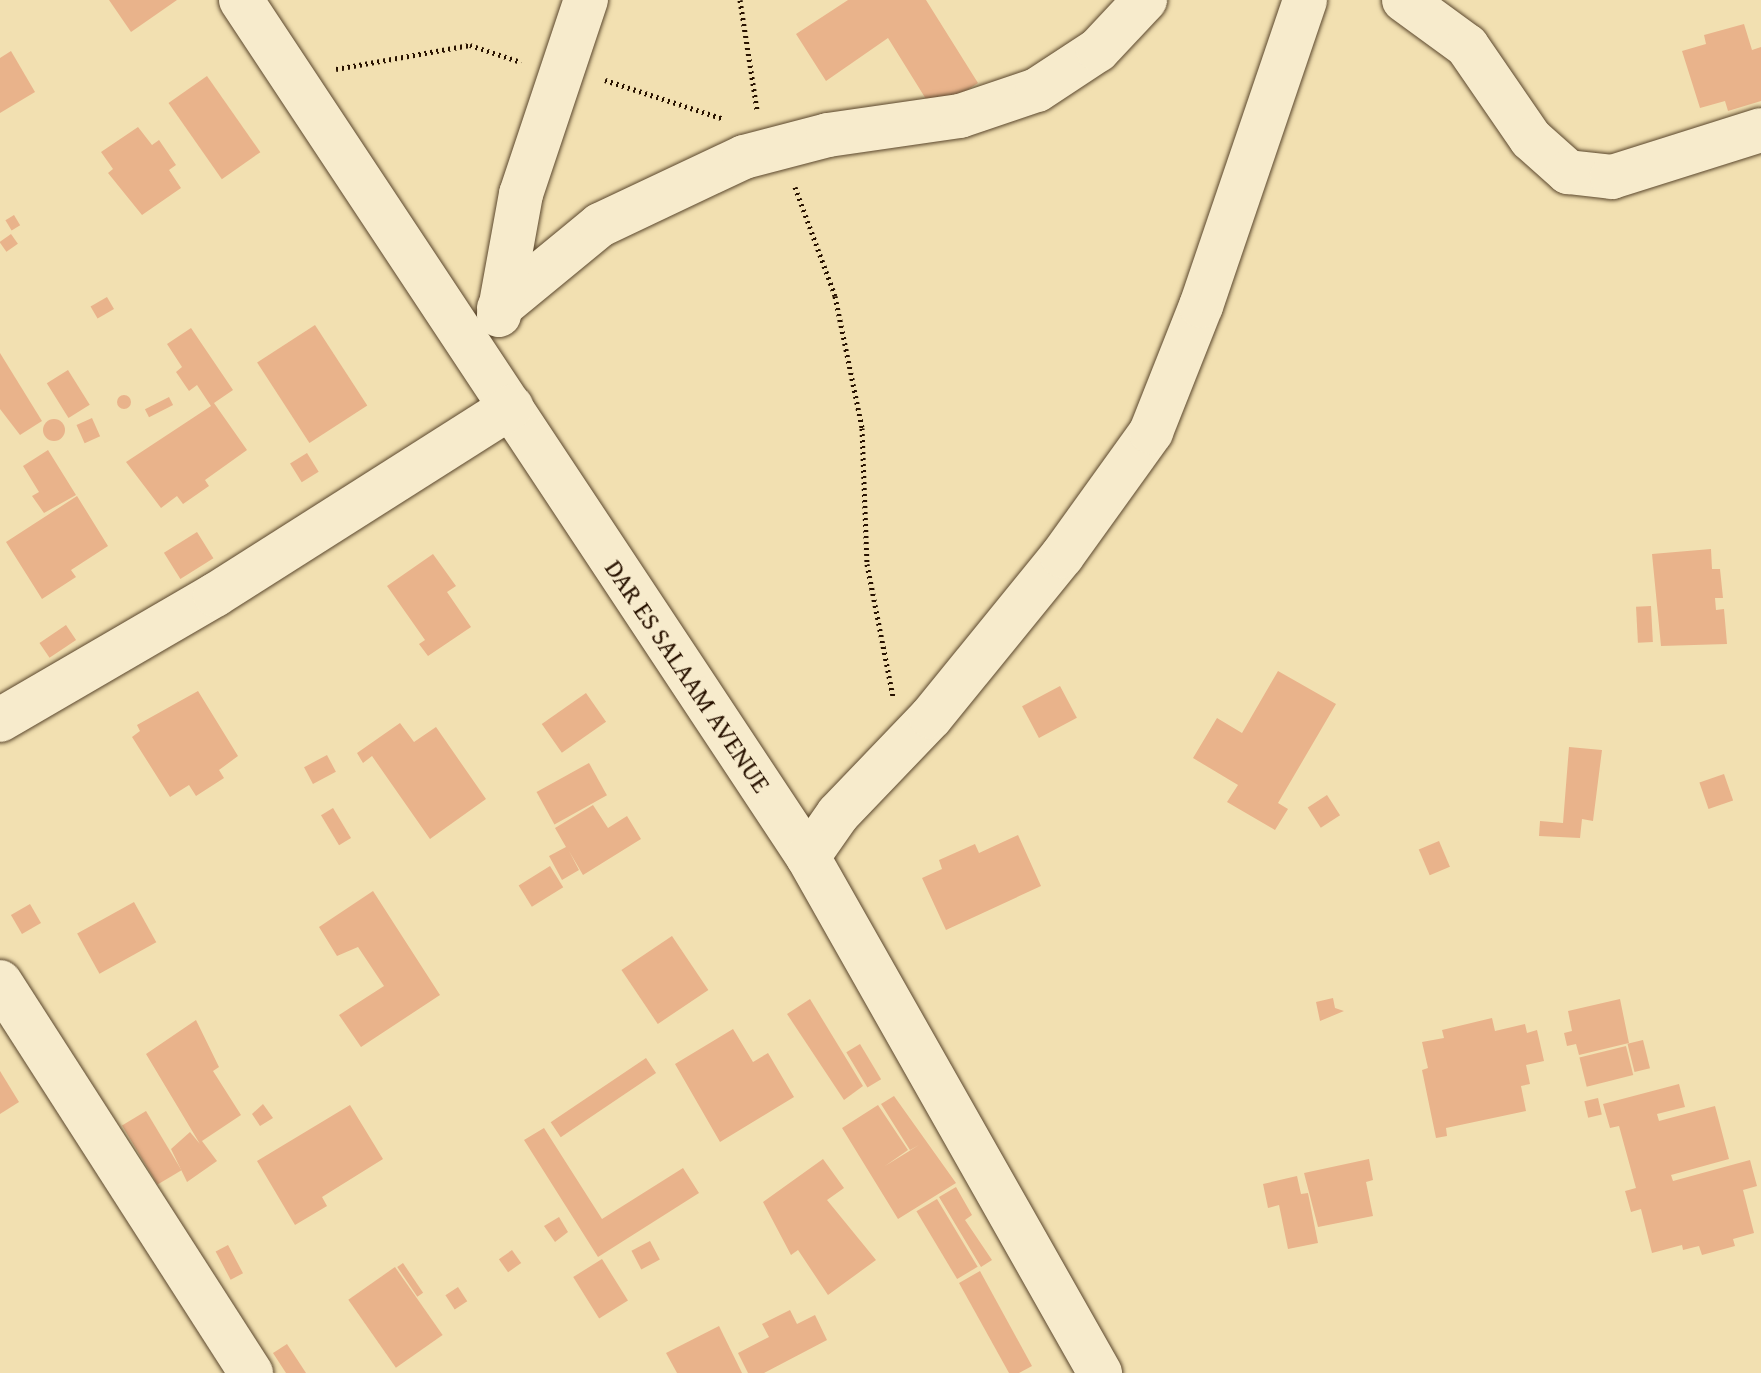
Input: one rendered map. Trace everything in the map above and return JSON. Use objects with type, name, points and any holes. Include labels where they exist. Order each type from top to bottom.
[{"type":"street","name":"DAR ES SALAAM AVENUE","points":[[241,0],[808,857],[1100,1373]]},
{"type":"street","points":[[0,720],[215,595],[502,394],[499,308],[521,194],[586,0]]},
{"type":"street","points":[[499,308],[600,225],[744,157],[772,138],[960,116],[1037,90],[1098,50],[1145,0]]},
{"type":"street","points":[[808,857],[838,814],[898,751],[1062,556],[1151,432],[1201,306],[1305,0]]},
{"type":"street","points":[[1404,0],[1467,46],[1531,139],[1568,172],[1612,177],[1761,130]]},
{"type":"street","points":[[0,982],[251,1373]]},
{"type":"path","points":[[740,0],[772,138],[835,296],[862,428],[867,564],[890,666],[898,751]]},
{"type":"path","points":[[292,77],[470,45],[562,72],[618,83],[772,138]]},
{"type":"building","points":[[109,0],[177,0],[131,32]]},
{"type":"building","points":[[848,0],[926,0],[978,83],[934,112],[888,38],[826,81],[796,34]]},
{"type":"building","points":[[1744,24],[1752,50],[1761,47],[1761,101],[1728,111],[1725,101],[1700,108],[1682,51],[1706,44],[1704,35]]},
{"type":"building","points":[[11,51],[35,92],[0,113],[0,58]]},
{"type":"building","points":[[207,76],[260,152],[222,179],[168,103]]},
{"type":"building","points":[[138,127],[152,145],[159,140],[176,165],[169,170],[181,188],[142,215],[108,173],[113,169],[101,152]]},
{"type":"building","points":[[14,215],[20,225],[12,230],[5,220]]},
{"type":"building","points":[[11,234],[18,244],[6,252],[0,242]]},
{"type":"building","points":[[107,297],[114,309],[98,319],[91,306]]},
{"type":"building","points":[[315,325],[367,406],[309,443],[257,363]]},
{"type":"building","points":[[191,328],[233,390],[214,403],[247,450],[205,480],[209,486],[183,504],[177,496],[161,508],[126,462],[211,406],[197,385],[189,391],[176,372],[182,367],[167,344]]},
{"type":"building","points":[[0,353],[42,421],[20,435],[0,409]]},
{"type":"building","points":[[68,370],[90,405],[69,418],[47,383]]},
{"type":"building","points":[[124,395],[131,402],[124,409],[117,402]]},
{"type":"building","points":[[169,397],[173,405],[149,417],[145,409]]},
{"type":"building","points":[[92,418],[100,436],[85,443],[76,425]]},
{"type":"building","points":[[54,419],[62,422],[65,430],[62,438],[54,441],[46,438],[43,430],[46,422]]},
{"type":"building","points":[[48,450],[76,495],[44,513],[32,496],[39,492],[23,466]]},
{"type":"building","points":[[307,453],[319,472],[302,482],[290,464]]},
{"type":"building","points":[[77,496],[108,546],[71,570],[76,577],[42,599],[6,542]]},
{"type":"building","points":[[197,532],[213,558],[180,579],[164,553]]},
{"type":"building","points":[[1711,549],[1712,569],[1720,569],[1723,598],[1715,598],[1716,610],[1724,609],[1727,644],[1661,646],[1652,554]]},
{"type":"building","points":[[433,554],[456,586],[447,592],[471,627],[428,656],[419,644],[425,640],[387,586]]},
{"type":"building","points":[[1651,606],[1653,642],[1638,643],[1636,607]]},
{"type":"building","points":[[66,625],[76,640],[50,658],[39,643]]},
{"type":"building","points":[[1278,671],[1336,704],[1278,803],[1288,809],[1275,830],[1227,802],[1238,785],[1193,758],[1217,718],[1242,733]]},
{"type":"building","points":[[1060,686],[1077,718],[1039,738],[1022,706]]},
{"type":"building","points":[[198,691],[238,756],[219,770],[224,778],[196,796],[189,785],[170,797],[132,737],[140,731],[137,725]]},
{"type":"building","points":[[586,693],[606,722],[562,753],[542,724]]},
{"type":"building","points":[[400,723],[414,742],[436,727],[486,799],[430,839],[372,756],[363,763],[357,753]]},
{"type":"building","points":[[1569,747],[1602,750],[1593,821],[1582,819],[1580,838],[1539,836],[1540,821],[1563,823]]},
{"type":"building","points":[[327,755],[336,772],[313,784],[304,767]]},
{"type":"building","points":[[589,763],[607,795],[554,824],[537,792]]},
{"type":"building","points":[[1724,774],[1733,800],[1709,809],[1699,782]]},
{"type":"building","points":[[1327,795],[1340,815],[1321,828],[1308,808]]},
{"type":"building","points":[[593,805],[608,828],[627,816],[641,839],[583,875],[569,851],[579,870],[562,880],[549,856],[566,847],[555,828]]},
{"type":"building","points":[[333,808],[351,838],[339,845],[321,815]]},
{"type":"building","points":[[1018,835],[1041,886],[946,930],[922,878],[942,869],[939,860],[975,844],[979,853]]},
{"type":"building","points":[[1439,841],[1450,867],[1430,875],[1419,850]]},
{"type":"building","points":[[550,866],[563,887],[532,907],[519,886]]},
{"type":"building","points":[[373,891],[440,995],[361,1047],[339,1015],[384,986],[358,947],[337,956],[319,927]]},
{"type":"building","points":[[134,902],[156,942],[99,974],[77,934]]},
{"type":"building","points":[[30,904],[41,923],[22,934],[11,915]]},
{"type":"building","points":[[672,936],[708,990],[658,1024],[621,970]]},
{"type":"building","points":[[1333,998],[1335,1008],[1344,1011],[1320,1021],[1316,1002]]},
{"type":"building","points":[[810,999],[863,1086],[844,1100],[787,1014]]},
{"type":"building","points":[[1620,999],[1629,1043],[1579,1055],[1576,1044],[1567,1046],[1564,1033],[1572,1031],[1568,1011]]},
{"type":"building","points":[[1492,1018],[1495,1031],[1525,1024],[1527,1033],[1537,1030],[1544,1061],[1526,1065],[1530,1084],[1521,1086],[1526,1111],[1446,1128],[1447,1136],[1436,1138],[1422,1070],[1428,1068],[1422,1042],[1444,1038],[1442,1030]]},
{"type":"building","points":[[196,1020],[219,1067],[213,1071],[241,1115],[202,1141],[217,1161],[187,1182],[171,1149],[190,1132],[200,1144],[146,1054]]},
{"type":"building","points":[[733,1029],[753,1062],[768,1053],[794,1097],[720,1142],[675,1064]]},
{"type":"building","points":[[1643,1040],[1650,1068],[1634,1072],[1627,1044]]},
{"type":"building","points":[[860,1044],[881,1079],[867,1087],[846,1052]]},
{"type":"building","points":[[1626,1046],[1633,1075],[1587,1087],[1579,1058]]},
{"type":"building","points":[[646,1058],[656,1073],[561,1137],[551,1122]]},
{"type":"building","points":[[0,1071],[19,1102],[0,1114]]},
{"type":"building","points":[[1679,1084],[1685,1107],[1657,1114],[1659,1121],[1715,1106],[1729,1159],[1671,1175],[1673,1181],[1750,1160],[1757,1186],[1743,1190],[1754,1233],[1733,1239],[1735,1246],[1702,1255],[1699,1246],[1683,1250],[1682,1245],[1652,1253],[1641,1209],[1631,1212],[1625,1191],[1636,1188],[1619,1126],[1610,1128],[1603,1104]]},
{"type":"building","points":[[894,1096],[956,1183],[898,1219],[842,1128],[878,1105],[908,1150],[885,1166],[919,1145],[910,1150],[881,1104]]},
{"type":"building","points":[[1598,1098],[1602,1115],[1588,1118],[1584,1101]]},
{"type":"building","points":[[263,1104],[273,1118],[260,1126],[252,1114]]},
{"type":"building","points":[[350,1105],[383,1159],[322,1197],[327,1206],[295,1225],[257,1161]]},
{"type":"building","points":[[146,1111],[182,1170],[158,1185],[122,1125]]},
{"type":"building","points":[[544,1128],[602,1219],[683,1168],[699,1193],[598,1257],[524,1140]]},
{"type":"building","points":[[823,1159],[844,1188],[827,1200],[876,1260],[828,1295],[798,1250],[791,1255],[763,1202]]},
{"type":"building","points":[[1369,1159],[1373,1180],[1366,1182],[1373,1216],[1318,1227],[1304,1173]]},
{"type":"building","points":[[1297,1176],[1301,1194],[1308,1193],[1318,1243],[1288,1249],[1279,1205],[1268,1208],[1263,1184]]},
{"type":"building","points":[[956,1187],[972,1215],[965,1220],[992,1260],[981,1267],[939,1197]]},
{"type":"building","points":[[937,1199],[978,1267],[957,1279],[916,1211]]},
{"type":"building","points":[[559,1217],[568,1232],[555,1242],[544,1226]]},
{"type":"building","points":[[650,1241],[660,1260],[641,1269],[631,1251]]},
{"type":"building","points":[[228,1245],[243,1273],[231,1280],[216,1252]]},
{"type":"building","points":[[512,1250],[521,1263],[508,1272],[499,1259]]},
{"type":"building","points":[[602,1259],[628,1301],[599,1319],[573,1277]]},
{"type":"building","points":[[403,1263],[423,1293],[417,1297],[397,1267]]},
{"type":"building","points":[[395,1267],[443,1335],[396,1368],[348,1300]]},
{"type":"building","points":[[980,1271],[1032,1366],[1019,1373],[1009,1373],[959,1283]]},
{"type":"building","points":[[458,1287],[467,1301],[455,1309],[445,1295]]},
{"type":"building","points":[[790,1310],[797,1324],[815,1315],[827,1340],[764,1373],[748,1373],[738,1353],[769,1337],[762,1324]]},
{"type":"building","points":[[719,1326],[742,1373],[677,1373],[666,1353]]},
{"type":"building","points":[[287,1344],[306,1373],[286,1373],[273,1353]]}]
